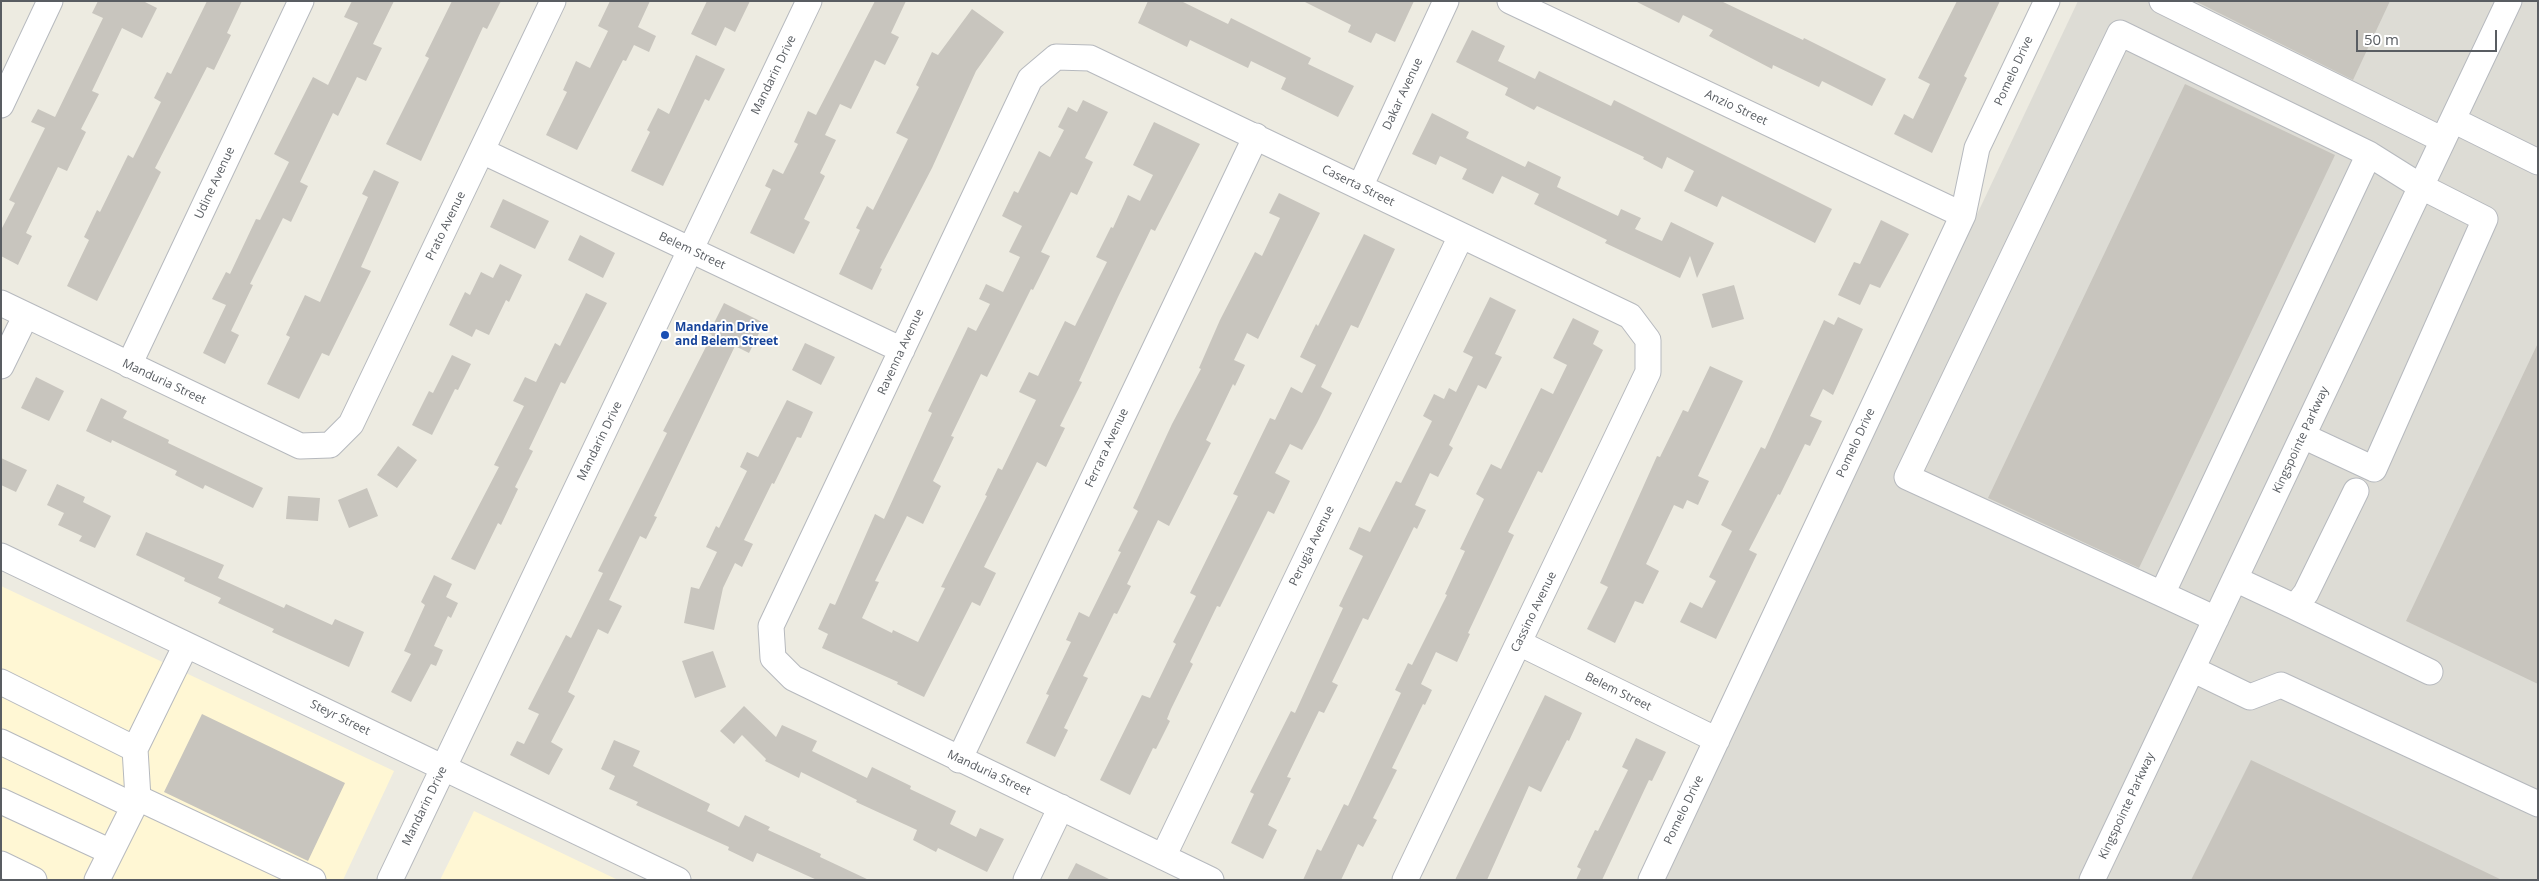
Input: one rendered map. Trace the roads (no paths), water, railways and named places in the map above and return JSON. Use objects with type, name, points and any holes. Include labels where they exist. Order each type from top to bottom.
[{"type":"street","points":[[1,105],[50,1]]},
{"type":"street","name":"Udine Avenue","points":[[128,365],[301,1]]},
{"type":"street","name":"Prato Avenue","points":[[330,445],[351,424],[553,1]]},
{"type":"street","name":"Mandarin Drive","points":[[390,880],[809,1]]},
{"type":"street","name":"Dakar Avenue","points":[[1360,187],[1446,1]]},
{"type":"street","name":"Anzio Street","points":[[1510,1],[1963,215]]},
{"type":"street","name":"Pomelo Drive","points":[[1651,880],[1963,215],[1977,148],[2047,1]]},
{"type":"street","points":[[2162,1],[2448,130],[2538,162]]},
{"type":"street","name":"Kingspointe Parkway","points":[[2093,879],[2509,1]]},
{"type":"street","points":[[2216,619],[1907,477],[2120,33],[2369,154],[2420,186],[2486,219],[2374,468],[2303,436]]},
{"type":"street","name":"Caserta Street","points":[[1056,57],[1090,58],[1256,136],[1630,316],[1648,340]]},
{"type":"street","name":"Ravenna Avenue","points":[[773,658],[771,626],[1030,79],[1056,57]]},
{"type":"street","name":"Ferrara Avenue","points":[[959,760],[1256,136]]},
{"type":"street","name":"Belem Street","points":[[482,150],[902,350]]},
{"type":"street","points":[[2162,594],[2369,154]]},
{"type":"street","name":"Perugia Avenue","points":[[1163,857],[1461,236]]},
{"type":"street","name":"Manduria Street","points":[[1,304],[300,446],[330,445]]},
{"type":"street","points":[[1,366],[26,315]]},
{"type":"street","name":"Cassino Avenue","points":[[1405,880],[1648,372],[1648,340]]},
{"type":"street","points":[[2295,606],[2306,593],[2356,491]]},
{"type":"street","name":"Steyr Street","points":[[1,556],[678,880]]},
{"type":"street","points":[[2235,579],[2430,672]]},
{"type":"street","name":"Belem Street","points":[[1519,643],[1717,740]]},
{"type":"street","points":[[96,880],[136,802],[135,749],[186,644]]},
{"type":"street","name":"Manduria Street","points":[[773,658],[793,678],[959,760],[1211,880]]},
{"type":"street","points":[[2192,669],[2250,697],[2281,685],[2538,804]]},
{"type":"street","points":[[1,682],[135,749]]},
{"type":"street","points":[[1,742],[313,880]]},
{"type":"street","points":[[1,801],[110,852]]},
{"type":"street","points":[[1026,880],[1061,807]]},
{"type":"street","points":[[1,864],[34,880]]},
{"type":"place","name":"Mandarin Drive and Belem Street","points":[[665,335]]}]
